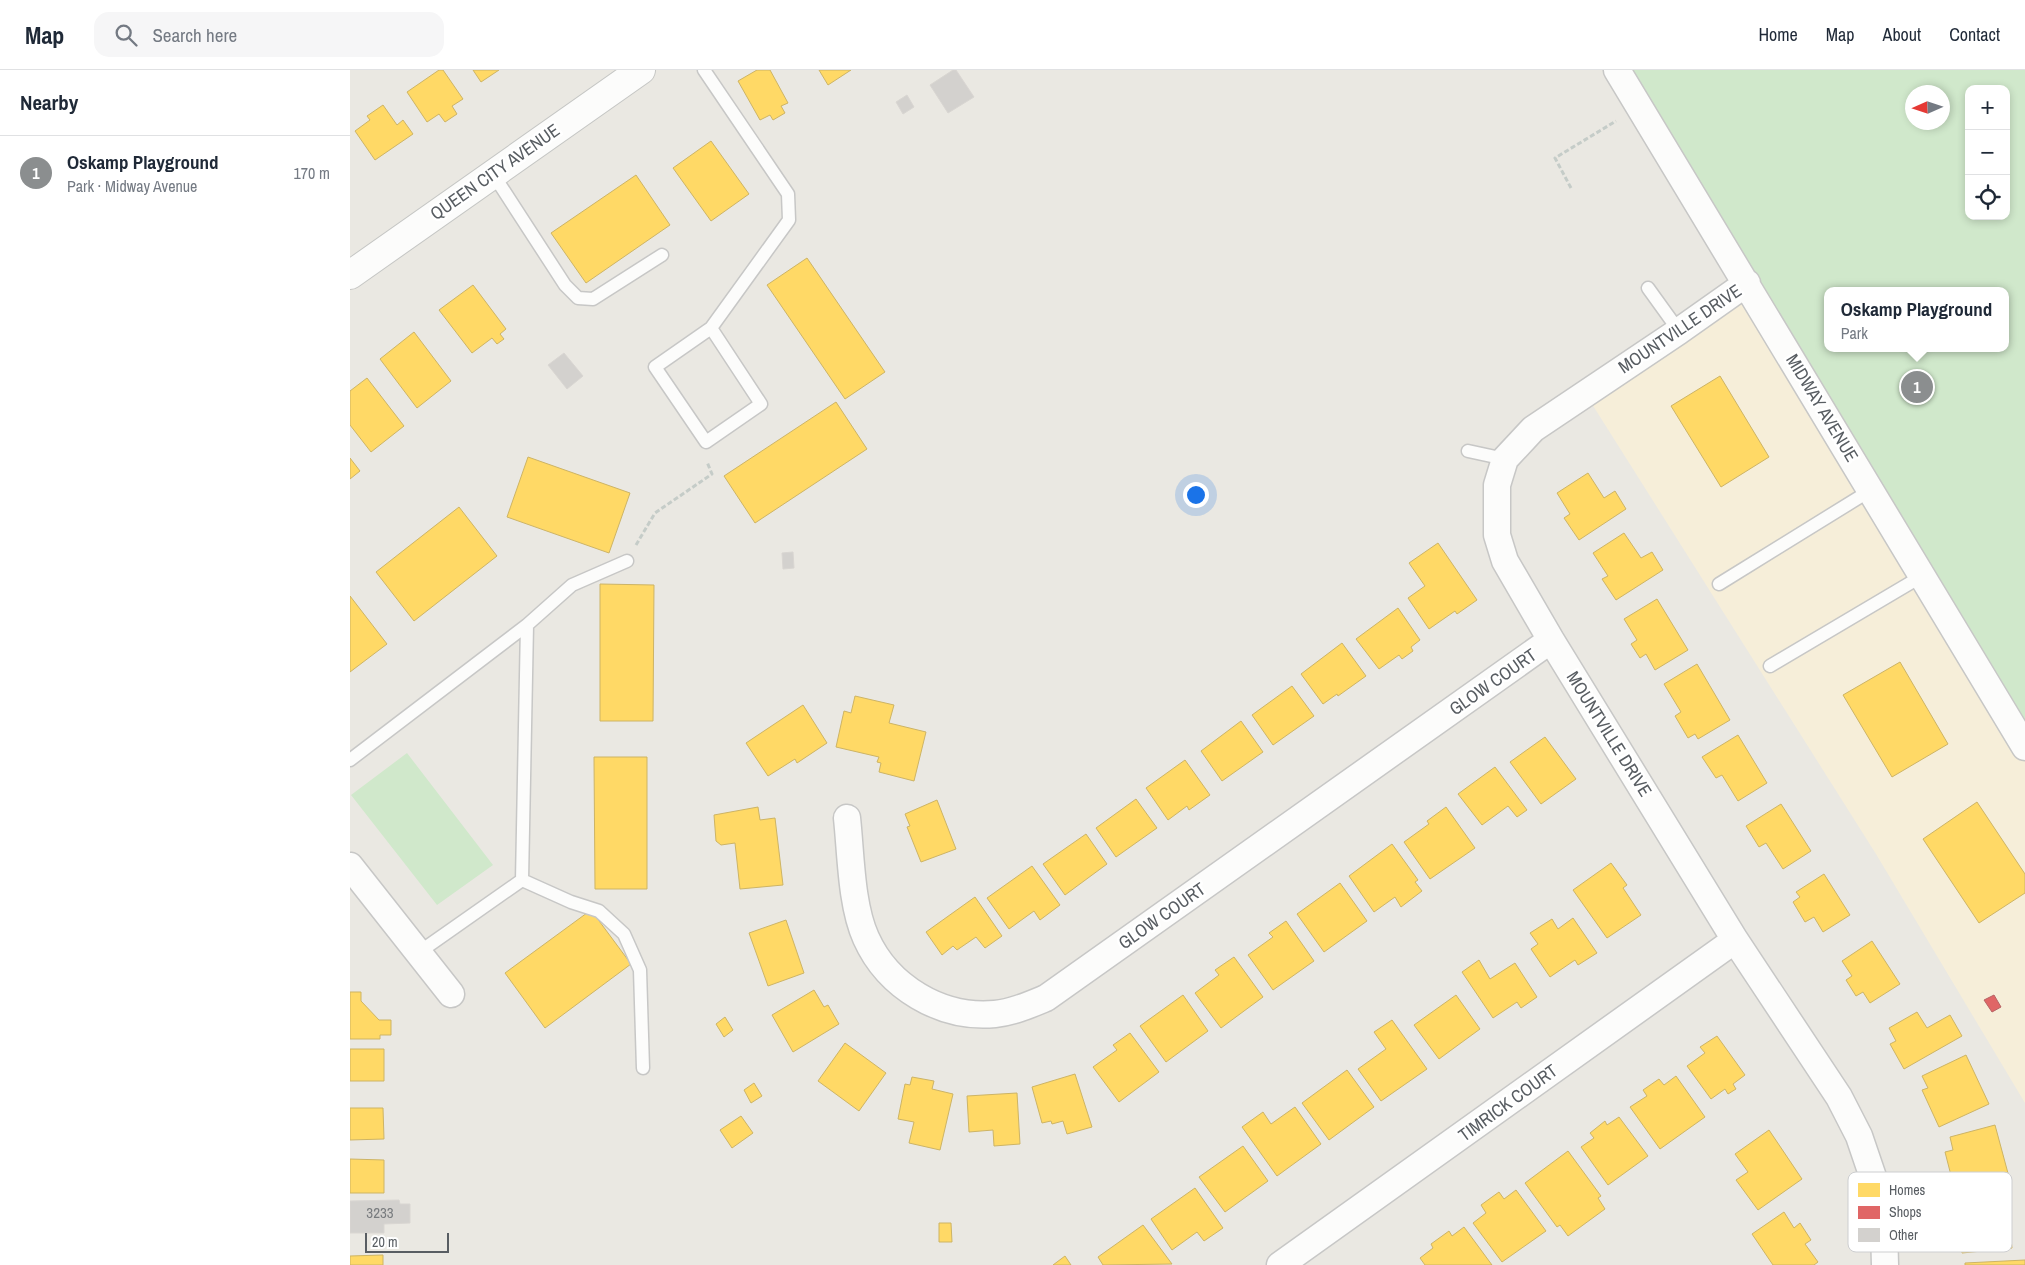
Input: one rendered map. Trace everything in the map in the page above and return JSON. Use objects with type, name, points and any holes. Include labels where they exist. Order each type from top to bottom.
[{"type":"main road","name":"QUEEN CITY AVENUE","points":[[350,275],[641,70]]},
{"type":"street","name":"MIDWAY AVENUE","points":[[1618,70],[2025,747]]},
{"type":"street","name":"MOUNTVILLE DRIVE","points":[[1747,283],[1533,429],[1505,459],[1497,485],[1497,535],[1504,561],[1551,640],[1735,940],[1839,1096],[1859,1136],[1871,1172]]},
{"type":"street","name":"GLOW COURT","points":[[847,818],[858,913],[870,946],[897,981],[918,997],[943,1008],[968,1013],[995,1014],[1021,1008],[1046,998],[1551,640]]},
{"type":"street","points":[[350,866],[451,994]]},
{"type":"street","name":"TIMRICK COURT","points":[[1280,1265],[1735,940]]},
{"type":"street","name":"MOUNTVILLE DRIVE","points":[[1885,1252],[1885,1265]]},
{"type":"lane","points":[[704,70],[788,194],[789,220],[711,328],[655,367],[706,442],[761,404],[711,328]]},
{"type":"lane","points":[[493,174],[565,284],[578,298],[593,299],[662,255]]},
{"type":"lane","points":[[1648,288],[1679,331]]},
{"type":"lane","points":[[1468,451],[1505,459]]},
{"type":"lane","points":[[1719,584],[1871,490]]},
{"type":"lane","points":[[350,760],[527,625],[572,585],[627,561]]},
{"type":"lane","points":[[1770,666],[1922,576]]},
{"type":"lane","points":[[522,880],[527,625]]},
{"type":"lane","points":[[418,953],[522,880]]},
{"type":"lane","points":[[522,880],[570,902],[599,911],[624,934],[640,970],[643,1068]]},
{"type":"path","points":[[1571,188],[1555,158],[1639,106]]},
{"type":"path","points":[[627,561],[655,512],[712,474],[705,456]]},
{"type":"shaded area","points":[[1747,283],[2025,747],[2025,1103],[1876,854],[1585,393]]},
{"type":"green space","points":[[1617,70],[2025,70],[2025,747]]},
{"type":"green space","points":[[407,753],[493,865],[437,905],[351,795]]},
{"type":"building: Homes","points":[[439,70],[443,70],[463,99],[452,106],[457,114],[445,122],[439,114],[427,122],[407,92]]},
{"type":"building: Homes","points":[[473,70],[499,70],[481,82]]},
{"type":"building: Homes","points":[[757,70],[770,70],[788,103],[781,106],[785,113],[773,120],[770,115],[760,120],[738,81]]},
{"type":"building: Homes","points":[[819,70],[851,70],[828,85]]},
{"type":"building: Homes","points":[[383,105],[397,125],[403,120],[413,134],[375,160],[355,131],[370,120],[367,116]]},
{"type":"building: Homes","points":[[711,141],[749,194],[711,221],[673,168]]},
{"type":"building: Homes","points":[[636,175],[670,225],[586,283],[551,233]]},
{"type":"building: Homes","points":[[807,258],[885,372],[845,399],[767,285]]},
{"type":"building: Homes","points":[[473,285],[506,329],[500,334],[504,339],[497,344],[492,338],[472,353],[439,310]]},
{"type":"building: Homes","points":[[414,332],[451,381],[417,408],[380,359]]},
{"type":"building: Homes","points":[[1720,376],[1769,457],[1721,487],[1671,406]]},
{"type":"building: Homes","points":[[367,378],[404,426],[371,452],[350,425],[350,391]]},
{"type":"building: Homes","points":[[836,402],[867,449],[755,523],[724,476]]},
{"type":"building: Homes","points":[[528,457],[630,493],[609,553],[507,517]]},
{"type":"building: Homes","points":[[350,458],[360,471],[350,479]]},
{"type":"building: Homes","points":[[1588,473],[1604,498],[1615,491],[1626,509],[1579,540],[1564,518],[1570,514],[1557,493]]},
{"type":"building: Homes","points":[[459,507],[497,556],[414,621],[376,572]]},
{"type":"building: Homes","points":[[1624,533],[1641,558],[1652,552],[1663,570],[1616,600],[1602,579],[1608,576],[1593,553]]},
{"type":"building: Homes","points":[[1438,543],[1477,600],[1457,614],[1455,611],[1429,629],[1408,598],[1425,586],[1409,563]]},
{"type":"building: Homes","points":[[600,584],[654,585],[653,721],[600,721]]},
{"type":"building: Homes","points":[[350,596],[387,644],[350,672]]},
{"type":"building: Homes","points":[[1657,599],[1688,650],[1655,670],[1646,654],[1640,658],[1631,644],[1637,640],[1624,619]]},
{"type":"building: Homes","points":[[1398,608],[1420,640],[1411,647],[1413,651],[1402,659],[1399,655],[1379,669],[1356,639]]},
{"type":"building: Homes","points":[[1342,643],[1366,676],[1323,704],[1301,674]]},
{"type":"building: Homes","points":[[1900,662],[1948,744],[1892,777],[1843,695]]},
{"type":"building: Homes","points":[[1697,664],[1730,720],[1698,739],[1695,734],[1688,738],[1675,716],[1681,712],[1664,684]]},
{"type":"building: Homes","points":[[1292,686],[1314,716],[1273,745],[1252,715]]},
{"type":"building: Homes","points":[[855,696],[894,705],[889,723],[926,732],[914,781],[879,772],[881,763],[877,762],[879,757],[836,747],[844,711],[851,713]]},
{"type":"building: Homes","points":[[803,705],[827,743],[797,763],[795,759],[768,776],[746,743]]},
{"type":"building: Homes","points":[[1241,721],[1263,752],[1222,781],[1201,751]]},
{"type":"building: Homes","points":[[1738,735],[1767,783],[1738,801],[1722,775],[1716,778],[1702,757]]},
{"type":"building: Homes","points":[[1545,737],[1576,779],[1541,804],[1510,762]]},
{"type":"building: Homes","points":[[594,757],[647,757],[647,889],[595,889]]},
{"type":"building: Homes","points":[[1185,760],[1210,795],[1189,810],[1187,806],[1168,820],[1146,788]]},
{"type":"building: Homes","points":[[1495,767],[1527,810],[1517,817],[1508,806],[1482,825],[1458,794]]},
{"type":"building: Homes","points":[[1136,799],[1157,828],[1116,857],[1096,828]]},
{"type":"building: Homes","points":[[937,800],[956,849],[921,862],[907,827],[910,826],[905,814]]},
{"type":"building: Homes","points":[[1977,802],[2025,874],[2025,893],[1979,923],[1923,839]]},
{"type":"building: Homes","points":[[1781,804],[1811,851],[1783,869],[1766,843],[1759,847],[1746,826]]},
{"type":"building: Homes","points":[[758,807],[760,820],[775,818],[783,885],[740,889],[735,843],[721,845],[716,841],[714,815]]},
{"type":"building: Homes","points":[[1446,807],[1475,848],[1430,879],[1404,842],[1429,824],[1427,821]]},
{"type":"building: Homes","points":[[1086,834],[1107,864],[1065,895],[1043,864]]},
{"type":"building: Homes","points":[[1392,844],[1418,880],[1415,882],[1422,891],[1401,907],[1395,897],[1374,912],[1349,876]]},
{"type":"building: Homes","points":[[1611,863],[1627,885],[1623,888],[1641,915],[1607,938],[1573,890]]},
{"type":"building: Homes","points":[[1032,866],[1060,905],[1040,920],[1034,911],[1009,929],[987,898]]},
{"type":"building: Homes","points":[[1824,874],[1850,915],[1823,932],[1814,917],[1805,922],[1793,902],[1800,897],[1796,892]]},
{"type":"building: Homes","points":[[1340,883],[1367,921],[1324,952],[1297,914]]},
{"type":"building: Homes","points":[[975,897],[1002,936],[985,948],[976,937],[957,950],[953,946],[942,955],[926,932]]},
{"type":"building: Homes","points":[[591,910],[631,964],[545,1028],[505,973]]},
{"type":"building: Homes","points":[[1573,918],[1597,953],[1578,965],[1575,960],[1550,977],[1531,949],[1538,944],[1530,933],[1552,919],[1558,929]]},
{"type":"building: Homes","points":[[786,920],[804,973],[768,986],[749,933]]},
{"type":"building: Homes","points":[[1286,921],[1314,961],[1273,990],[1248,955],[1273,937],[1269,933]]},
{"type":"building: Homes","points":[[1872,941],[1900,984],[1870,1003],[1863,992],[1856,996],[1846,980],[1852,976],[1842,961]]},
{"type":"building: Homes","points":[[1234,957],[1263,997],[1221,1028],[1195,993],[1219,975],[1215,970]]},
{"type":"building: Homes","points":[[1479,960],[1490,979],[1515,963],[1537,997],[1521,1008],[1517,1002],[1493,1018],[1462,972]]},
{"type":"building: Homes","points":[[814,990],[824,1007],[828,1005],[839,1024],[793,1052],[772,1015]]},
{"type":"building: Homes","points":[[350,992],[361,992],[361,1001],[379,1020],[391,1020],[391,1035],[380,1035],[380,1039],[350,1039]]},
{"type":"building: Homes","points":[[1183,995],[1208,1031],[1166,1062],[1140,1026]]},
{"type":"building: Homes","points":[[1456,995],[1480,1029],[1439,1059],[1414,1025]]},
{"type":"building: Homes","points":[[1917,1012],[1927,1028],[1950,1015],[1962,1036],[1904,1069],[1890,1044],[1896,1041],[1889,1028]]},
{"type":"building: Homes","points":[[725,1017],[733,1030],[724,1037],[716,1024]]},
{"type":"building: Homes","points":[[1392,1020],[1427,1069],[1381,1101],[1358,1069],[1386,1049],[1374,1032]]},
{"type":"building: Homes","points":[[1130,1033],[1159,1072],[1119,1102],[1093,1067],[1117,1050],[1113,1045]]},
{"type":"building: Homes","points":[[1717,1036],[1745,1075],[1733,1084],[1736,1089],[1728,1094],[1725,1089],[1711,1099],[1687,1066],[1705,1053],[1700,1047]]},
{"type":"building: Homes","points":[[845,1043],[886,1073],[859,1111],[818,1081]]},
{"type":"building: Homes","points":[[350,1049],[384,1049],[384,1081],[350,1081]]},
{"type":"building: Homes","points":[[1966,1055],[1989,1104],[1939,1127],[1922,1090],[1928,1088],[1922,1076]]},
{"type":"building: Homes","points":[[1347,1070],[1374,1107],[1329,1140],[1302,1103]]},
{"type":"building: Homes","points":[[1075,1074],[1092,1127],[1067,1134],[1063,1121],[1052,1124],[1051,1121],[1042,1123],[1032,1087]]},
{"type":"building: Homes","points":[[1676,1076],[1705,1117],[1660,1149],[1630,1107],[1647,1096],[1643,1090],[1659,1079],[1664,1085]]},
{"type":"building: Homes","points":[[912,1077],[934,1081],[932,1089],[953,1094],[940,1150],[909,1143],[914,1122],[898,1119],[905,1084],[910,1085]]},
{"type":"building: Homes","points":[[754,1083],[762,1096],[751,1103],[744,1090]]},
{"type":"building: Homes","points":[[1017,1093],[1020,1144],[994,1146],[993,1130],[969,1132],[967,1096]]},
{"type":"building: Homes","points":[[1295,1107],[1321,1144],[1277,1176],[1242,1127],[1263,1112],[1271,1124]]},
{"type":"building: Homes","points":[[350,1108],[383,1108],[384,1139],[350,1140]]},
{"type":"building: Homes","points":[[741,1116],[753,1133],[732,1148],[720,1130]]},
{"type":"building: Homes","points":[[1619,1117],[1648,1156],[1608,1185],[1581,1147],[1594,1138],[1590,1133],[1605,1121],[1607,1125]]},
{"type":"building: Homes","points":[[1995,1125],[2008,1172],[1950,1172],[1945,1152],[1953,1150],[1950,1137]]},
{"type":"building: Homes","points":[[1769,1130],[1802,1179],[1758,1210],[1736,1180],[1748,1172],[1735,1154]]},
{"type":"building: Homes","points":[[1243,1146],[1268,1181],[1225,1212],[1199,1177]]},
{"type":"building: Homes","points":[[1568,1151],[1601,1196],[1598,1198],[1605,1209],[1568,1236],[1560,1225],[1557,1227],[1525,1183]]},
{"type":"building: Homes","points":[[350,1159],[384,1160],[384,1193],[350,1193]]},
{"type":"building: Homes","points":[[1195,1188],[1223,1228],[1204,1241],[1197,1232],[1172,1250],[1151,1219]]},
{"type":"building: Homes","points":[[1516,1190],[1546,1231],[1502,1262],[1473,1223],[1486,1213],[1481,1205],[1499,1192],[1504,1199]]},
{"type":"building: Homes","points":[[1784,1212],[1794,1228],[1800,1223],[1811,1240],[1805,1244],[1818,1262],[1814,1265],[1773,1265],[1752,1234]]},
{"type":"building: Homes","points":[[939,1223],[951,1223],[952,1242],[939,1242]]},
{"type":"building: Homes","points":[[1143,1225],[1172,1264],[1103,1265],[1098,1257]]},
{"type":"building: Homes","points":[[1464,1227],[1492,1265],[1425,1265],[1420,1258],[1433,1248],[1431,1244],[1449,1231],[1452,1236]]},
{"type":"building: Homes","points":[[383,1255],[383,1265],[350,1265],[350,1256]]},
{"type":"building: Homes","points":[[1065,1256],[1071,1265],[1053,1265]]},
{"type":"building: Homes","points":[[2025,1260],[2025,1265],[1965,1265],[1965,1263]]},
{"type":"building: Shops","points":[[1994,995],[2001,1007],[1992,1012],[1984,1000]]},
{"type":"building: Other","points":[[956,70],[974,97],[948,113],[930,85]]},
{"type":"building: Other","points":[[907,95],[914,107],[903,114],[896,102]]},
{"type":"building: Other","points":[[564,353],[583,376],[567,389],[548,365]]},
{"type":"building: Other","points":[[793,552],[794,568],[783,569],[782,553]]},
{"type":"building: Other","points":[[399,1200],[400,1204],[410,1204],[410,1223],[384,1224],[384,1233],[350,1233],[350,1201]]},
{"type":"place","name":"Oskamp Playground","points":[[1917,387]]}]
